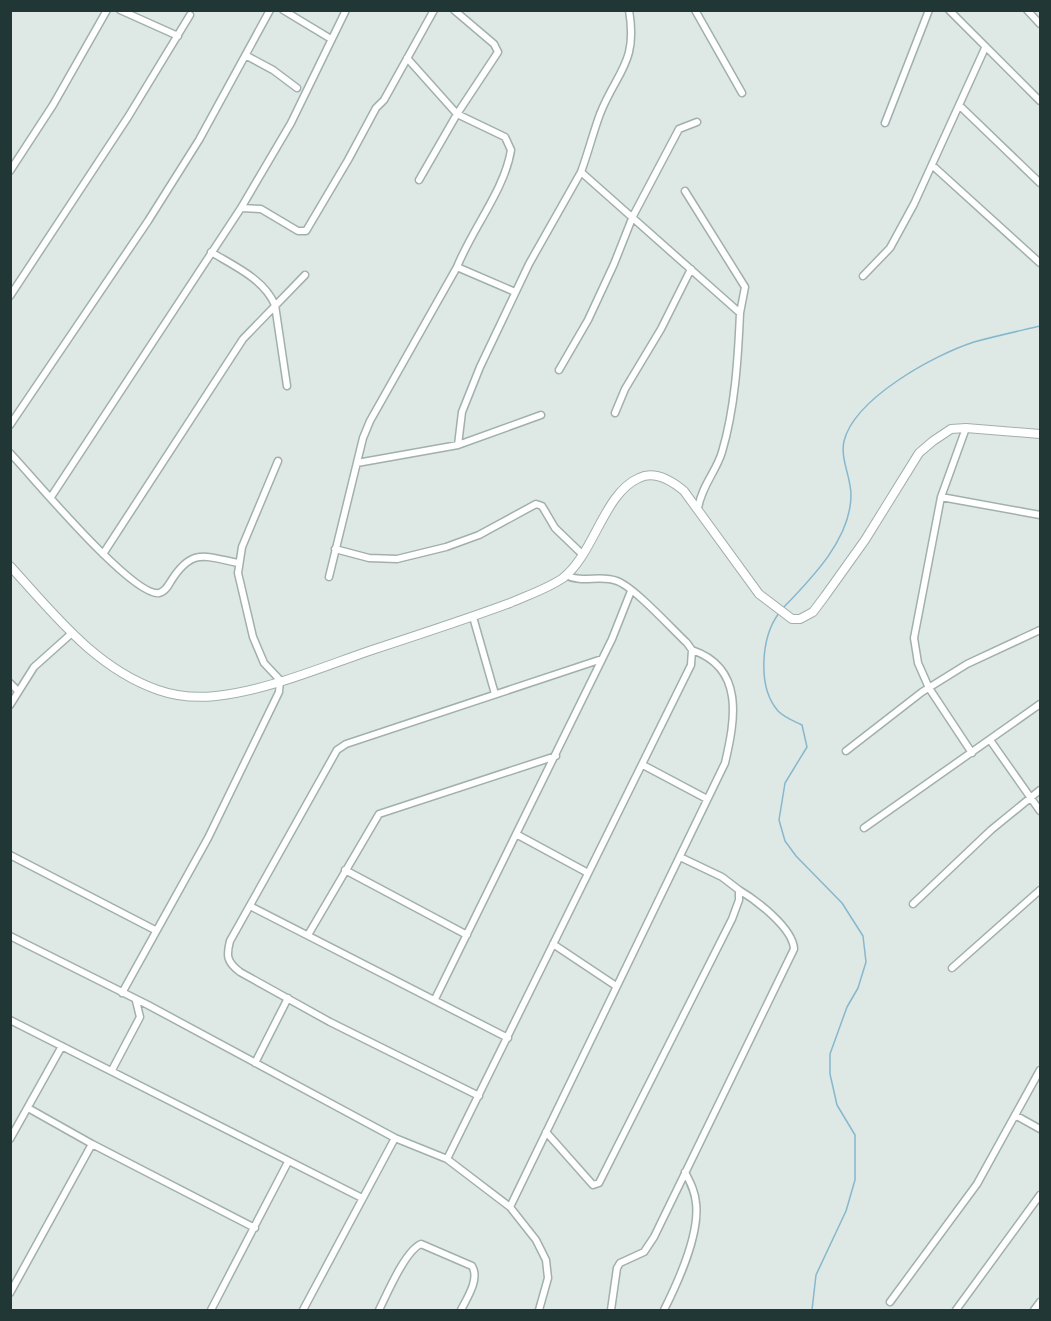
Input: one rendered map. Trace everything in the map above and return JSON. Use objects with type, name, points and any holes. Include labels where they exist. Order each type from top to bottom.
[{"type":"street","points":[[10,171],[53,105],[107,10]]},
{"type":"street","points":[[120,10],[178,36]]},
{"type":"street","points":[[10,425],[148,221],[247,56],[270,10]]},
{"type":"street","points":[[283,10],[331,39]]},
{"type":"street","points":[[51,497],[241,208],[291,123],[346,10]]},
{"type":"street","points":[[241,208],[261,210],[297,231],[306,231],[434,10]]},
{"type":"street","points":[[419,180],[457,114],[498,52],[494,44],[454,10]]},
{"type":"street","points":[[458,445],[462,412],[515,292],[581,172],[600,113],[623,72],[634,36],[629,10]]},
{"type":"street","points":[[695,10],[742,93]]},
{"type":"street","points":[[885,123],[929,10]]},
{"type":"street","points":[[949,10],[1041,101]]},
{"type":"street","points":[[1027,10],[1041,24]]},
{"type":"street","points":[[10,296],[128,117],[190,15]]},
{"type":"street","points":[[863,276],[890,248],[933,166],[985,48]]},
{"type":"street","points":[[247,56],[273,70],[297,88]]},
{"type":"street","points":[[329,577],[357,463],[370,421],[457,267],[466,243],[504,175],[511,150],[505,137],[457,114],[407,58]]},
{"type":"street","points":[[960,106],[1041,183]]},
{"type":"street","points":[[559,370],[610,274],[633,216],[679,129],[697,122]]},
{"type":"street","points":[[933,166],[1041,263]]},
{"type":"street","points":[[581,172],[740,313]]},
{"type":"street","points":[[685,191],[745,287],[740,313],[737,370],[722,451],[701,490],[698,508]]},
{"type":"street","points":[[212,252],[263,285],[276,305],[287,386]]},
{"type":"street","points":[[457,267],[515,292]]},
{"type":"street","points":[[615,413],[624,389],[661,329],[692,269]]},
{"type":"street","points":[[103,554],[243,339],[305,275]]},
{"type":"street","points":[[357,463],[458,445],[541,415]]},
{"type":"street","points":[[966,428],[941,497],[914,638],[918,663],[929,688],[972,753]]},
{"type":"street","points":[[10,566],[72,633],[110,667],[159,691],[187,696],[214,696],[280,680],[472,617],[534,593],[566,575],[617,498],[639,477],[650,475],[668,480],[684,491],[743,574],[769,604],[792,619],[800,619],[813,612],[871,532],[919,453],[951,429],[966,428],[1041,434]]},
{"type":"street","points":[[10,453],[125,576],[150,592],[160,593],[185,561],[195,557],[208,556],[238,563]]},
{"type":"street","points":[[122,993],[208,838],[248,760],[279,692],[280,680],[264,663],[253,637],[245,607],[238,563],[278,461]]},
{"type":"street","points":[[941,497],[1041,515]]},
{"type":"street","points":[[335,549],[369,558],[397,559],[446,547],[479,535],[536,504],[542,506],[555,528],[582,554]]},
{"type":"street","points":[[510,1207],[725,763],[734,721],[729,684],[721,666],[707,655],[692,650],[631,591],[617,581],[580,580],[566,575]]},
{"type":"street","points":[[435,999],[556,756],[631,591]]},
{"type":"street","points":[[472,617],[495,694]]},
{"type":"street","points":[[846,751],[929,688],[967,664],[1041,630]]},
{"type":"street","points":[[10,705],[34,667],[72,633]]},
{"type":"street","points":[[447,1159],[688,676],[692,650]]},
{"type":"street","points":[[478,1096],[240,972],[231,966],[227,955],[230,941],[337,750],[346,744],[602,659]]},
{"type":"street","points":[[10,683],[18,691]]},
{"type":"street","points":[[864,828],[1041,704]]},
{"type":"street","points":[[990,740],[1041,811]]},
{"type":"street","points":[[308,935],[379,814],[556,756]]},
{"type":"street","points":[[643,765],[707,799]]},
{"type":"street","points":[[913,904],[1041,790]]},
{"type":"street","points":[[516,834],[588,873]]},
{"type":"street","points":[[10,855],[155,930]]},
{"type":"street","points":[[611,1311],[620,1263],[637,1258],[645,1252],[794,949],[793,939],[769,912],[722,878],[680,857]]},
{"type":"street","points":[[345,870],[467,935]]},
{"type":"street","points":[[546,1132],[593,1185],[599,1183],[732,919],[739,900],[739,890]]},
{"type":"street","points":[[952,968],[1041,890]]},
{"type":"street","points":[[250,906],[508,1038]]},
{"type":"street","points":[[10,936],[395,1138],[447,1159],[510,1207],[536,1240],[546,1260],[548,1278],[539,1311]]},
{"type":"street","points":[[553,944],[616,986]]},
{"type":"street","points":[[255,1063],[288,998]]},
{"type":"street","points":[[112,1070],[140,1017],[135,1000]]},
{"type":"street","points":[[10,1020],[362,1198]]},
{"type":"street","points":[[10,1139],[62,1046]]},
{"type":"street","points":[[890,1302],[976,1184],[1041,1070]]},
{"type":"street","points":[[28,1108],[92,1144],[255,1228]]},
{"type":"street","points":[[1015,1115],[1041,1129]]},
{"type":"street","points":[[303,1311],[395,1138]]},
{"type":"street","points":[[10,1293],[92,1144]]},
{"type":"street","points":[[211,1311],[288,1162]]},
{"type":"street","points":[[664,1311],[679,1279],[692,1238],[695,1216],[694,1192],[685,1172]]},
{"type":"street","points":[[956,1311],[1041,1195]]},
{"type":"street","points":[[379,1311],[393,1281],[413,1250],[421,1244],[472,1266],[475,1270],[474,1281],[461,1311]]},
{"type":"street","points":[[1034,1311],[1041,1302]]},
{"type":"waterway","points":[[782,609],[817,571],[837,542],[844,527],[851,495],[843,454],[844,441],[851,425],[863,409],[898,380],[957,348],[1040,326]]},
{"type":"waterway","points":[[779,613],[768,635],[764,676],[771,701],[778,711],[802,725],[807,747],[785,783],[779,820],[785,841],[796,856],[842,903],[863,936],[866,962],[858,988],[847,1007],[830,1054],[830,1074],[837,1105],[855,1135],[855,1180],[846,1211],[816,1275],[812,1310]]}]
